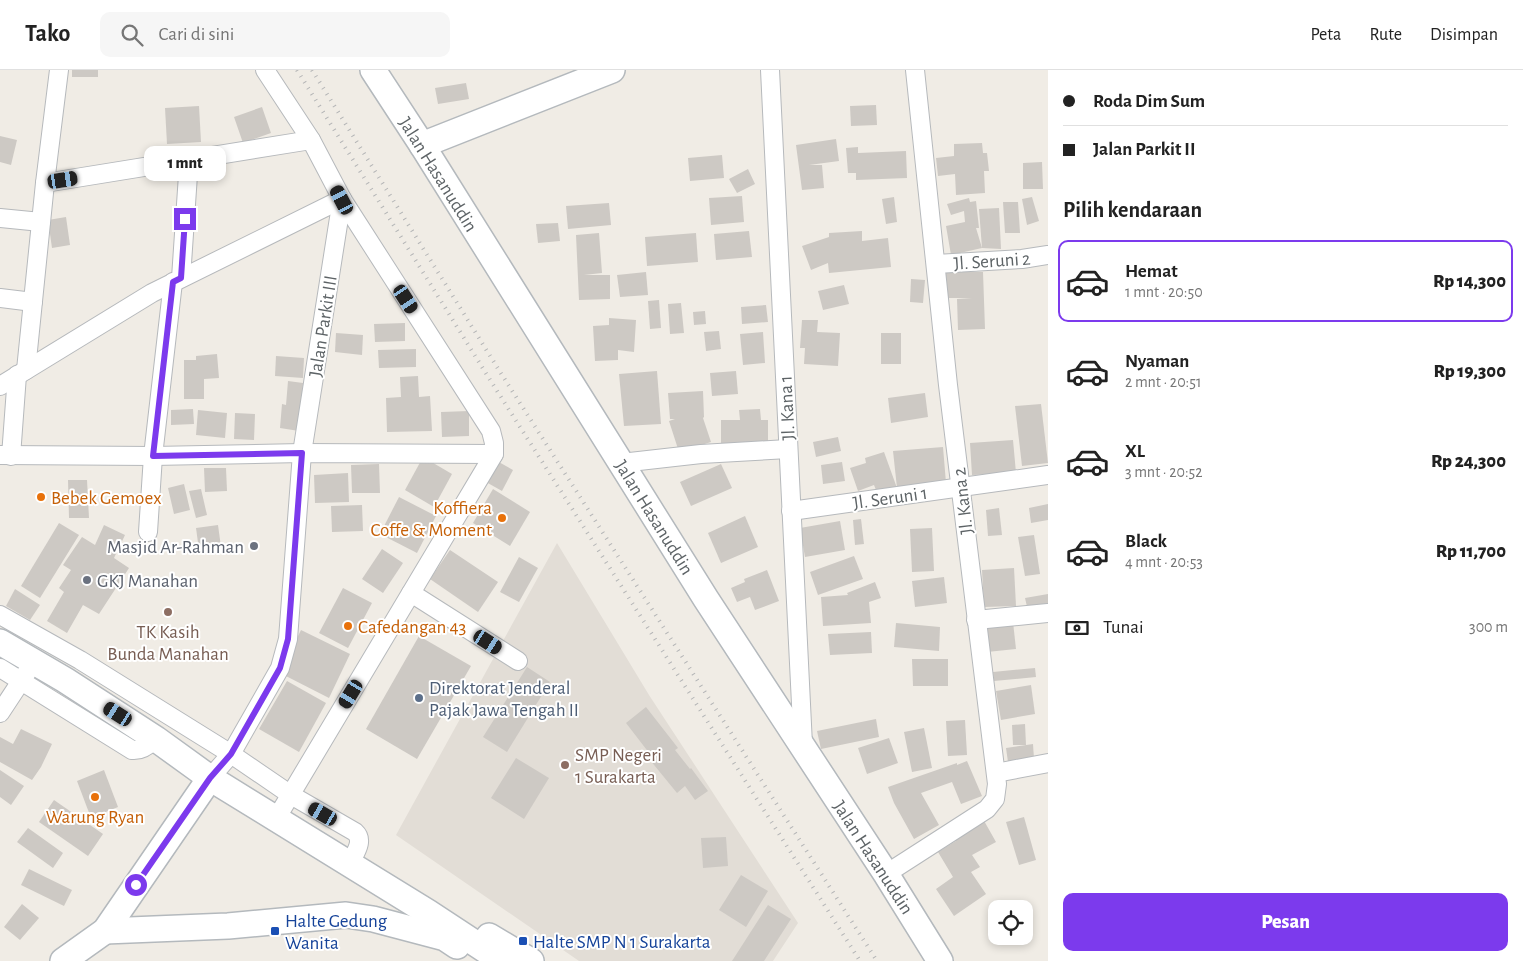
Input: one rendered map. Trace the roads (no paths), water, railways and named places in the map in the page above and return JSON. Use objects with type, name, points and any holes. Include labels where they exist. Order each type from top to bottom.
[{"type":"main road","name":"Jalan Hasanuddin","points":[[373,70],[422,145],[706,599],[803,745],[940,961]]},
{"type":"main road","points":[[422,145],[612,70]]},
{"type":"main road","points":[[2,627],[27,671],[65,680],[98,716],[156,739],[210,778],[429,913],[502,961]]},
{"type":"main road","points":[[63,961],[105,931],[210,778]]},
{"type":"main road","points":[[429,913],[466,922],[531,961]]},
{"type":"main road","points":[[105,931],[228,926],[346,915],[373,919],[445,938],[478,961]]},
{"type":"street","points":[[59,70],[33,302],[6,456],[302,453],[494,454]]},
{"type":"street","points":[[265,70],[311,140],[342,200],[490,431],[494,443],[494,454],[276,819]]},
{"type":"street","name":"Jl. Kana 1","points":[[770,70],[803,745]]},
{"type":"street","name":"Jl. Kana 2","points":[[886,874],[987,810],[995,798],[996,773],[960,488],[915,70]]},
{"type":"street","points":[[45,182],[311,140]]},
{"type":"street","points":[[148,532],[153,456],[177,280],[189,160]]},
{"type":"street","points":[[0,386],[177,280],[342,200]]},
{"type":"street","name":"Jalan Parkit III","points":[[210,778],[231,754],[280,668],[286,647],[302,453],[342,200]]},
{"type":"street","points":[[0,218],[41,222]]},
{"type":"street","name":"Jl. Seruni 2","points":[[936,264],[1022,259],[1048,255]]},
{"type":"street","points":[[0,298],[33,302]]},
{"type":"street","points":[[621,463],[701,454],[788,449]]},
{"type":"street","name":"Jl. Seruni 1","points":[[791,511],[1048,475]]},
{"type":"street","points":[[411,593],[518,661]]},
{"type":"street","points":[[976,620],[1048,613]]},
{"type":"street","points":[[2,627],[80,660],[231,754],[291,795],[358,835],[360,842],[350,864]]},
{"type":"street","points":[[65,680],[80,660]]},
{"type":"street","points":[[0,668],[27,671],[98,716]]},
{"type":"street","points":[[0,714],[27,671]]},
{"type":"street","points":[[996,773],[1048,763]]},
{"type":"railway","points":[[297,70],[492,383],[860,961]]},
{"type":"railway","points":[[312,70],[502,375],[877,961]]},
{"type":"place","name":"Bebek Gemoex","points":[[41,497]]},
{"type":"place","name":"Koffiera Coffe & Moment","points":[[502,518]]},
{"type":"place","name":"Masjid Ar-Rahman","points":[[254,546]]},
{"type":"place","name":"GKJ Manahan","points":[[87,580]]},
{"type":"place","name":"TK Kasih Bunda Manahan","points":[[168,612]]},
{"type":"place","name":"Cafedangan 43","points":[[348,626]]},
{"type":"place","name":"Direktorat Jenderal Pajak Jawa Tengah II","points":[[419,698]]},
{"type":"place","name":"SMP Negeri 1 Surakarta","points":[[565,765]]},
{"type":"place","name":"Warung Ryan","points":[[95,797]]},
{"type":"place","name":"Halte Gedung Wanita","points":[[275,931]]},
{"type":"place","name":"Halte SMP N 1 Surakarta","points":[[523,941]]}]
